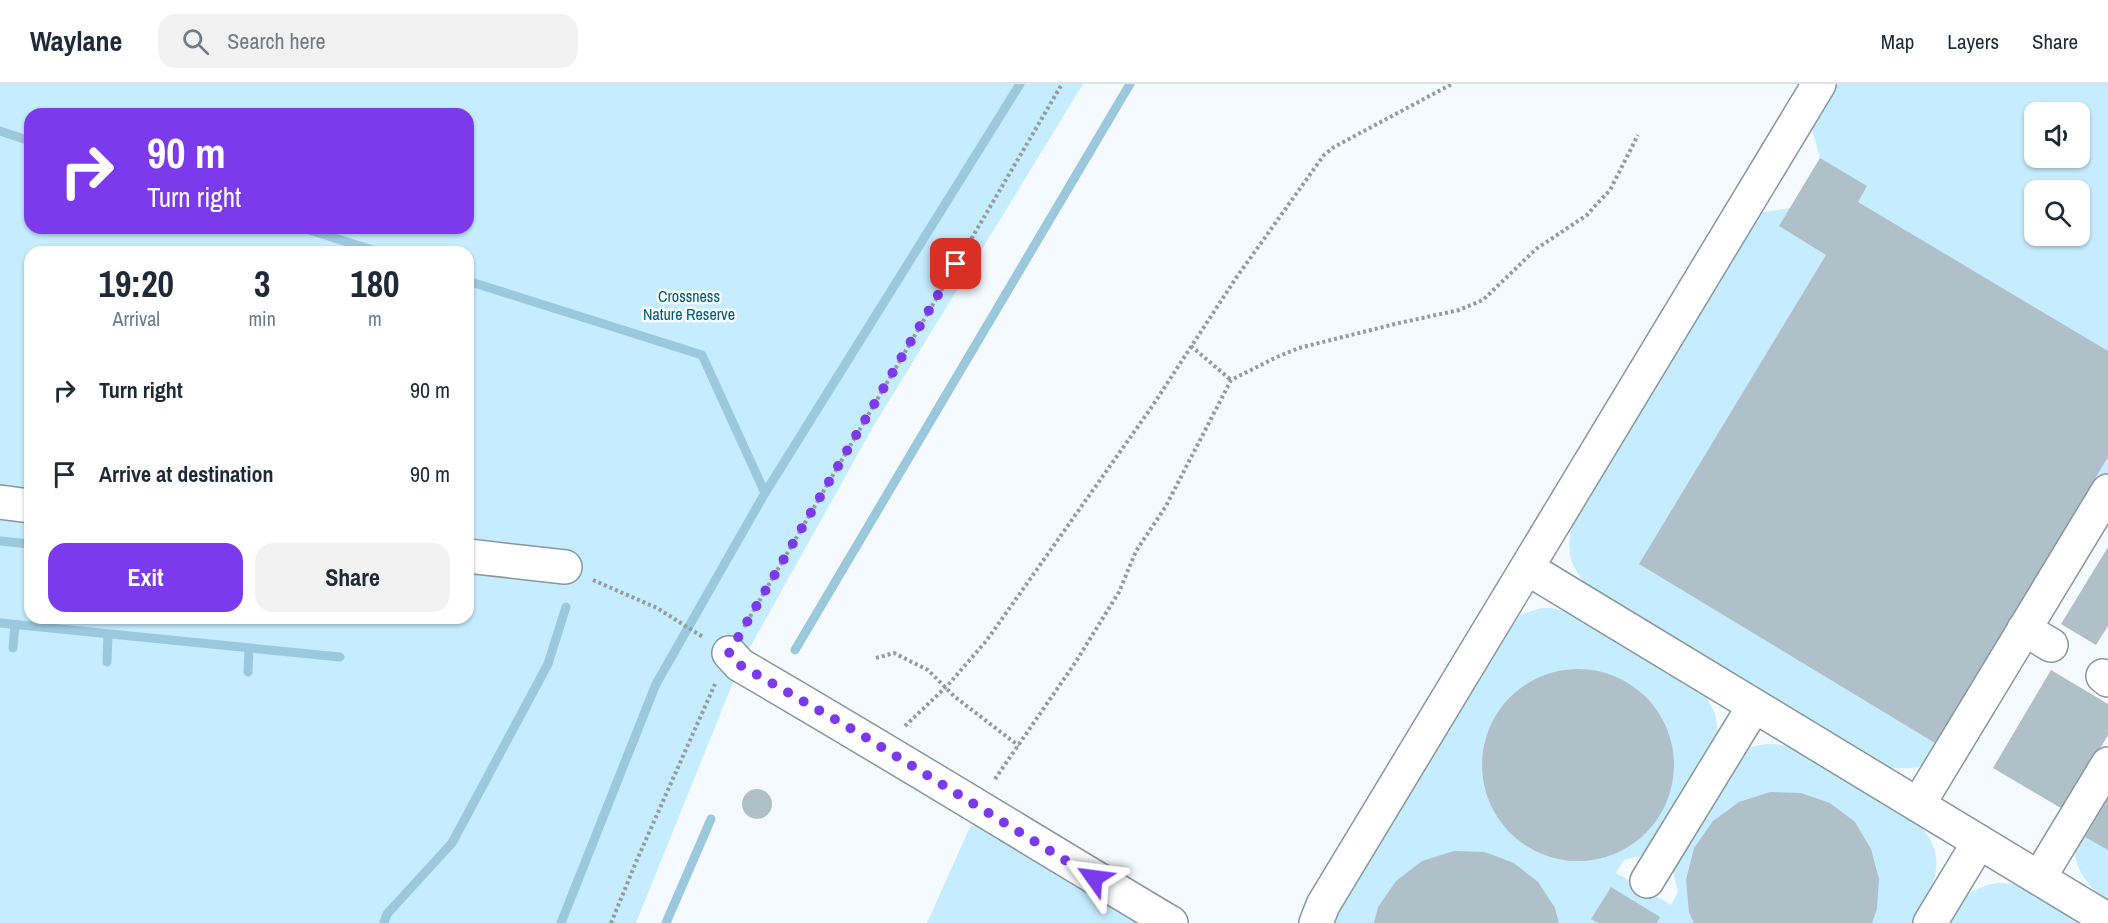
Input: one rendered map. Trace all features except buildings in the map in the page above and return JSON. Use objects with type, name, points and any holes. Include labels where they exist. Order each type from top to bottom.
[{"type":"lane","points":[[1316,923],[1323,905],[1819,84]]},
{"type":"lane","points":[[1918,805],[2038,637],[2108,491]]},
{"type":"lane","points":[[0,502],[24,505]]},
{"type":"lane","points":[[474,557],[565,567]]},
{"type":"lane","points":[[1527,568],[2108,920]]},
{"type":"lane","points":[[729,653],[740,665],[1170,923]]},
{"type":"lane","points":[[1647,881],[1754,706]]},
{"type":"lane","points":[[2039,878],[2108,764]]},
{"type":"lane","points":[[1930,923],[1979,842]]},
{"type":"path","points":[[611,923],[729,653],[1062,84]]},
{"type":"path","points":[[885,750],[894,736],[946,688],[987,640],[1131,436],[1324,154],[1452,84]]},
{"type":"path","points":[[976,806],[1076,663],[1119,592],[1136,550],[1166,506],[1232,380],[1299,348],[1404,321],[1459,310],[1483,300],[1536,249],[1596,207],[1610,190],[1638,135]]},
{"type":"path","points":[[1191,346],[1232,380]]},
{"type":"path","points":[[565,567],[657,608],[729,653]]},
{"type":"path","points":[[876,658],[894,653],[928,670],[946,688],[1019,746]]},
{"type":"green space","name":"Crossness Nature Reserve","points":[[0,84],[1083,84],[873,427],[740,665],[636,923],[0,923]]},
{"type":"green space","points":[[1836,84],[2108,84],[2108,477],[1924,765],[1914,768],[1884,766],[1589,587],[1573,565],[1569,548],[1574,521],[1758,213],[1790,208],[1820,158],[1811,125]]},
{"type":"green space","points":[[1541,608],[1552,608],[1576,615],[1704,693],[1715,713],[1719,737],[1656,852],[1624,860],[1616,873],[1671,905],[1678,892],[1670,859],[1746,749],[1766,744],[1785,745],[1799,749],[1917,822],[1928,835],[1934,848],[1936,872],[1927,897],[1912,923],[1332,923],[1508,630],[1520,615]]},
{"type":"green space","points":[[2108,779],[2108,901],[2087,883],[2078,866],[2075,847],[2084,823]]},
{"type":"green space","points":[[984,822],[1154,923],[927,923],[970,827]]},
{"type":"green space","points":[[1997,883],[2021,886],[2033,891],[2087,923],[1947,923],[1967,896],[1980,888]]},
{"type":"waterway","points":[[561,923],[656,684],[765,493],[1020,84]]},
{"type":"waterway","points":[[795,650],[1130,84]]},
{"type":"waterway","points":[[0,131],[24,139]]},
{"type":"waterway","points":[[322,234],[360,246]]},
{"type":"waterway","points":[[474,283],[702,355],[765,493]]},
{"type":"waterway","points":[[0,541],[24,543]]},
{"type":"waterway","points":[[384,923],[387,914],[452,843],[548,664],[566,607]]},
{"type":"waterway","points":[[0,623],[340,657]]},
{"type":"waterway","points":[[13,648],[15,625]]},
{"type":"waterway","points":[[107,662],[108,634]]},
{"type":"waterway","points":[[248,672],[249,648]]},
{"type":"waterway","points":[[666,923],[711,819]]},
{"type":"route","points":[[956,264],[729,653],[740,665],[857,732],[1094,878]]}]
